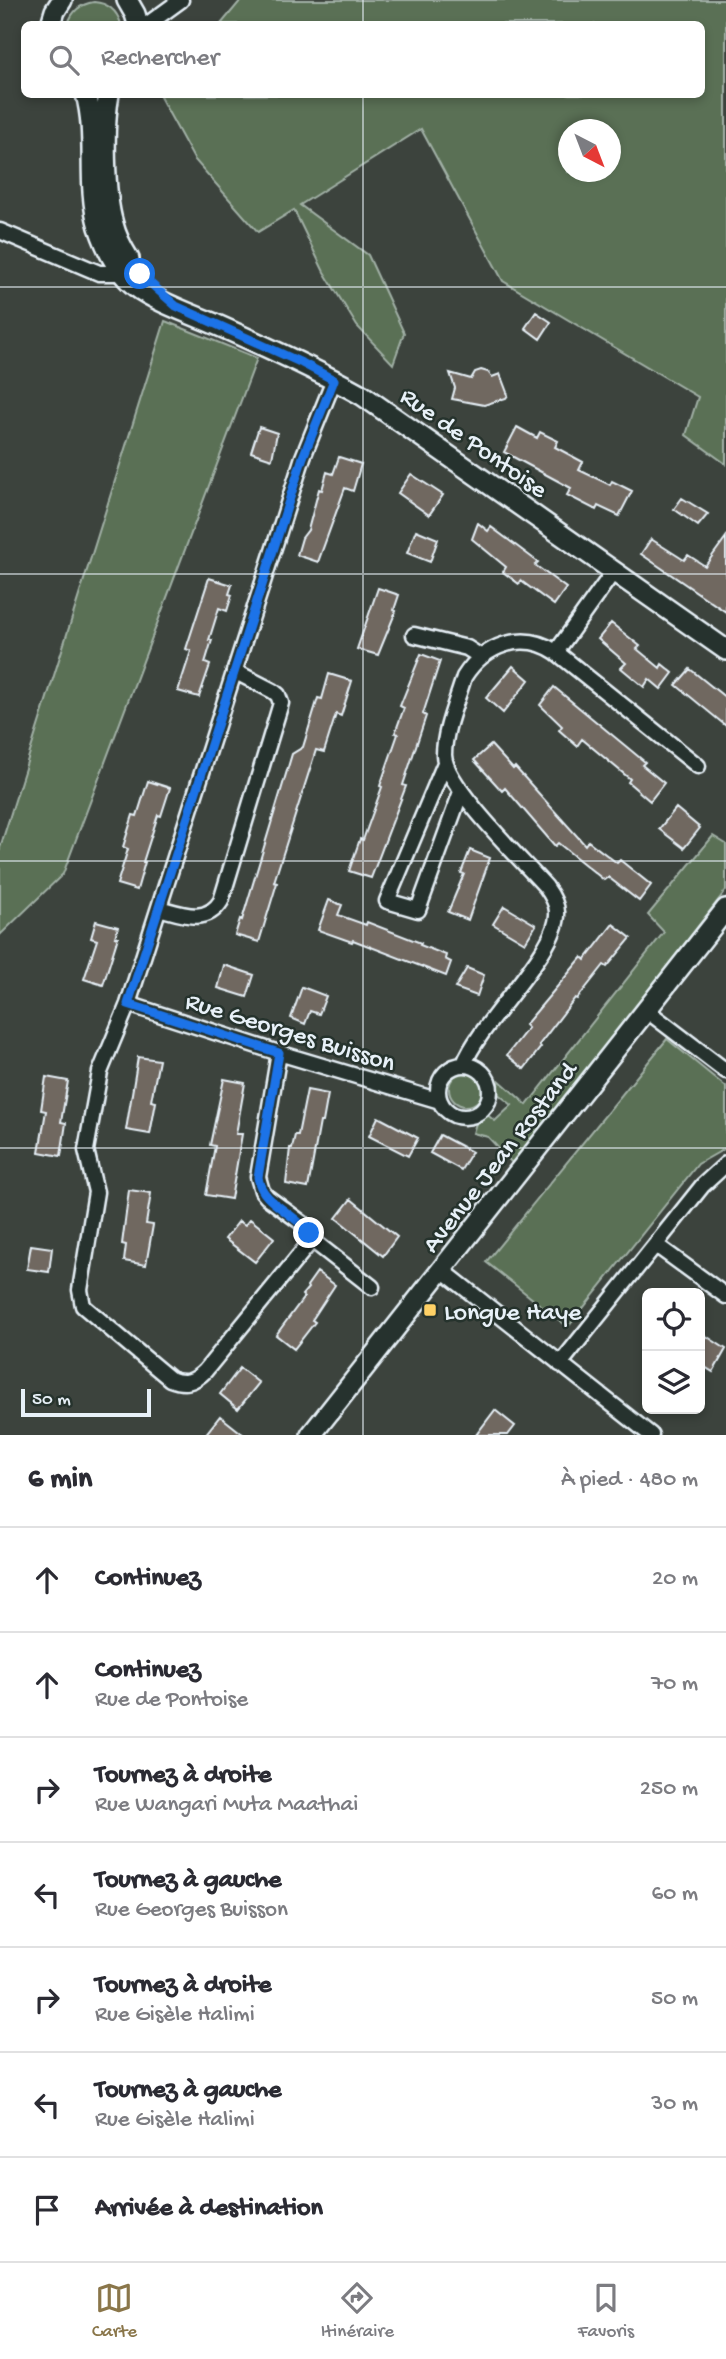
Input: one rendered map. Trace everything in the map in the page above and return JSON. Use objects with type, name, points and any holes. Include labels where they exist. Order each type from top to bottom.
[{"type":"street","points":[[127,0],[137,21]]},
{"type":"street","points":[[153,21],[181,0]]},
{"type":"street","points":[[87,98],[91,124],[96,213],[103,237],[127,268]]},
{"type":"street","points":[[109,98],[106,123],[110,210],[127,268]]},
{"type":"street","points":[[0,231],[99,273],[107,274],[127,268]]},
{"type":"street","name":"Rue de Pontoise","points":[[127,268],[143,291],[302,363],[409,426],[726,650]]},
{"type":"street","points":[[312,1240],[205,1371],[188,1382],[170,1379],[83,1306],[80,1290],[96,1192],[86,1150],[100,1072],[128,1004],[303,457],[334,380]]},
{"type":"street","points":[[556,652],[614,571]]},
{"type":"street","points":[[414,635],[467,648],[481,657]]},
{"type":"street","points":[[461,792],[418,910],[387,901],[445,763],[447,735],[464,677],[481,657],[495,648],[523,641],[541,644],[556,652],[698,766]]},
{"type":"street","points":[[159,908],[196,917],[213,911],[221,901],[281,703],[273,691],[234,671]]},
{"type":"street","points":[[440,1101],[438,1086],[442,1077],[454,1067],[464,1065],[469,1050],[487,1023],[545,949],[555,929],[557,912],[556,904],[546,887],[461,792],[445,763]]},
{"type":"street","name":"Avenue Jean Rostand","points":[[311,1435],[726,909]]},
{"type":"street","name":"Rue Georges Buisson","points":[[128,1004],[440,1101],[450,1113],[460,1116],[474,1115],[486,1106],[490,1092],[487,1078],[477,1068],[464,1065]]},
{"type":"street","points":[[646,1010],[726,1072]]},
{"type":"street","points":[[279,1053],[258,1177],[259,1185],[267,1197],[302,1223],[312,1240],[372,1287]]},
{"type":"street","points":[[560,1364],[704,1185],[726,1164]]},
{"type":"street","points":[[656,1245],[726,1296]]},
{"type":"street","points":[[442,1270],[651,1435]]},
{"type":"green space","points":[[241,0],[726,0],[726,464],[686,435],[698,397],[503,281],[421,129],[300,205],[368,255],[404,333],[393,364],[357,326],[324,272],[294,210],[258,232],[194,159],[161,98],[705,98],[705,21],[224,21]]},
{"type":"green space","points":[[85,4],[104,4],[111,8],[120,21],[69,21],[77,9]]},
{"type":"green space","points":[[165,321],[257,358],[63,874],[0,935],[0,848]]},
{"type":"green space","points":[[713,836],[726,844],[726,890],[514,1165],[488,1137],[473,1133],[476,1123],[486,1114],[495,1121],[512,1105],[497,1093],[499,1080],[527,1105],[664,932],[648,915]]},
{"type":"green space","points":[[667,1039],[726,1087],[726,1148],[698,1164],[568,1327],[486,1262]]},
{"type":"green space","points":[[466,1072],[478,1077],[483,1089],[478,1101],[466,1106],[454,1101],[449,1089],[454,1077]]},
{"type":"building","points":[[536,312],[551,322],[540,339],[525,328]]},
{"type":"building","points":[[481,370],[492,377],[500,374],[508,395],[506,398],[484,405],[452,399],[455,388],[450,373],[471,379],[475,372]]},
{"type":"building","points":[[259,427],[277,433],[272,459],[251,452]]},
{"type":"building","points":[[517,427],[537,438],[540,432],[558,441],[555,447],[583,462],[579,470],[610,485],[612,481],[632,491],[619,516],[598,506],[596,510],[567,495],[571,488],[504,452]]},
{"type":"building","points":[[339,457],[361,464],[353,491],[345,488],[318,562],[297,555],[302,538],[308,530],[319,489],[322,490],[327,472],[333,474]]},
{"type":"building","points":[[411,474],[443,495],[429,515],[398,493]]},
{"type":"building","points":[[682,498],[708,514],[698,526],[674,509]]},
{"type":"building","points":[[478,523],[488,531],[491,527],[538,562],[535,565],[566,588],[554,605],[521,581],[519,584],[503,572],[506,567],[472,539]]},
{"type":"building","points":[[416,530],[438,539],[430,562],[407,553]]},
{"type":"building","points":[[726,537],[726,612],[641,554],[651,539],[684,560],[688,555],[705,566]]},
{"type":"building","points":[[209,578],[232,585],[229,594],[232,595],[227,611],[219,608],[205,663],[210,665],[199,697],[178,691],[191,651],[186,649]]},
{"type":"building","points":[[378,588],[399,595],[394,610],[396,611],[378,655],[357,649]]},
{"type":"building","points":[[611,623],[640,646],[637,649],[660,668],[662,664],[673,673],[661,689],[649,679],[644,687],[621,668],[626,663],[598,639]]},
{"type":"building","points":[[421,654],[440,661],[423,714],[426,716],[403,785],[406,786],[371,878],[349,871],[382,787],[380,786],[404,708],[400,706]]},
{"type":"building","points":[[513,666],[529,680],[503,713],[486,698]]},
{"type":"building","points":[[690,669],[726,698],[726,726],[676,685]]},
{"type":"building","points":[[329,674],[352,681],[341,716],[336,714],[324,752],[316,750],[274,882],[277,883],[259,942],[235,935],[240,919],[242,920],[292,754],[303,747],[318,698],[322,699]]},
{"type":"building","points":[[554,687],[645,762],[642,765],[664,783],[650,801],[628,782],[630,779],[582,739],[577,746],[559,730],[562,726],[540,705]]},
{"type":"building","points":[[491,745],[513,769],[515,767],[585,845],[588,841],[617,863],[620,860],[651,885],[639,901],[608,877],[604,880],[558,843],[555,846],[505,788],[502,791],[474,760]]},
{"type":"building","points":[[148,781],[170,788],[161,816],[158,815],[137,890],[117,884],[128,849],[123,847],[133,815],[137,816]]},
{"type":"building","points":[[676,808],[700,828],[684,848],[659,829]]},
{"type":"building","points":[[470,850],[490,858],[468,920],[448,912],[464,874],[461,873]]},
{"type":"building","points":[[329,900],[342,905],[338,915],[366,925],[367,922],[446,955],[445,959],[451,962],[446,976],[353,940],[352,942],[318,930]]},
{"type":"building","points":[[504,906],[536,925],[525,943],[493,924]]},
{"type":"building","points":[[96,921],[118,927],[115,937],[118,937],[103,985],[84,979],[97,940],[91,938]]},
{"type":"building","points":[[613,924],[631,938],[607,967],[604,965],[577,999],[575,998],[524,1069],[507,1055],[528,1028],[525,1025],[582,957],[585,960]]},
{"type":"building","points":[[224,965],[254,975],[247,997],[218,988]]},
{"type":"building","points":[[467,968],[484,975],[477,996],[455,988]]},
{"type":"building","points":[[302,987],[326,996],[319,1014],[310,1011],[305,1024],[291,1018]]},
{"type":"building","points":[[138,1057],[159,1060],[151,1101],[156,1102],[150,1134],[126,1130]]},
{"type":"building","points":[[46,1077],[68,1081],[61,1122],[66,1123],[61,1156],[39,1152],[46,1111],[41,1110]]},
{"type":"building","points":[[224,1079],[245,1083],[236,1134],[242,1134],[231,1199],[206,1195],[215,1146],[210,1145]]},
{"type":"building","points":[[307,1090],[328,1094],[308,1188],[286,1184],[290,1148],[295,1135],[298,1135]]},
{"type":"building","points":[[378,1117],[418,1138],[408,1156],[369,1136]]},
{"type":"building","points":[[440,1135],[472,1152],[461,1170],[430,1153]]},
{"type":"building","points":[[129,1190],[151,1193],[146,1224],[153,1225],[146,1265],[124,1261],[126,1245],[122,1244]]},
{"type":"building","points":[[351,1199],[397,1237],[383,1256],[336,1218]]},
{"type":"building","points":[[250,1219],[274,1238],[255,1262],[225,1239],[239,1221],[245,1225]]},
{"type":"building","points":[[31,1245],[52,1248],[49,1272],[27,1269]]},
{"type":"building","points":[[317,1272],[335,1285],[312,1320],[315,1322],[294,1349],[276,1335],[304,1297],[302,1295]]},
{"type":"building","points":[[705,1335],[726,1349],[713,1372],[705,1367]]},
{"type":"building","points":[[240,1368],[259,1383],[238,1409],[220,1394]]},
{"type":"building","points":[[495,1410],[515,1426],[508,1435],[476,1435]]},
{"type":"building","points":[[220,1416],[244,1435],[205,1435]]},
{"type":"place","name":"Longue Haye","points":[[430,1310]]},
{"type":"route","points":[[140,274],[176,306],[334,380],[303,457],[128,1004],[279,1053],[258,1177],[259,1185],[267,1197],[302,1223],[309,1233]]}]
